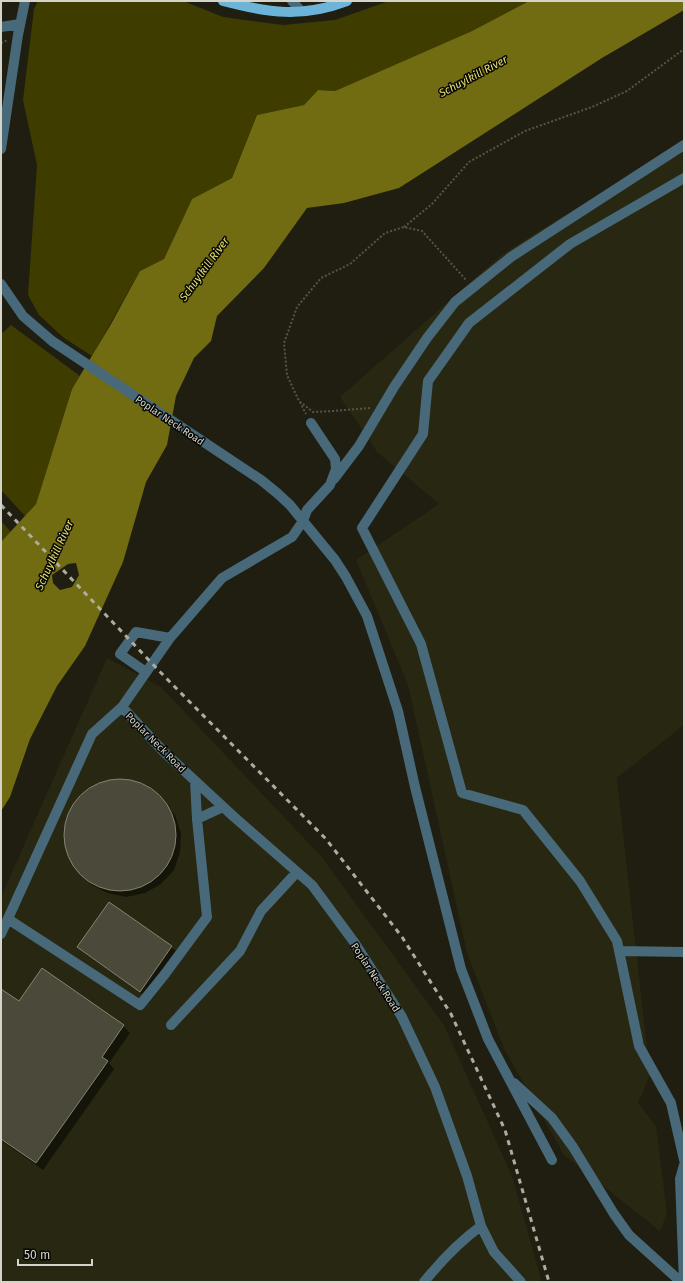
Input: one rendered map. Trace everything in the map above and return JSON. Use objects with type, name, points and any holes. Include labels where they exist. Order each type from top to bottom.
[{"type":"main road","points":[[223,1],[254,9],[275,12],[302,12],[316,10],[347,1]]},
{"type":"lane","points":[[1,149],[20,24],[25,1]]},
{"type":"lane","points":[[292,1],[302,12]]},
{"type":"lane","points":[[1,27],[20,24]]},
{"type":"lane","points":[[552,1160],[485,1033],[461,969],[415,787],[398,712],[373,633],[359,600],[346,577],[335,560],[302,521],[307,510],[330,484],[359,446],[383,405],[427,338],[455,302],[511,257],[684,145]]},
{"type":"lane","points":[[684,178],[570,244],[469,323],[428,381],[423,434],[362,528],[421,644],[462,793],[523,810],[580,881],[617,941],[639,1046],[671,1103],[684,1160]]},
{"type":"lane","name":"Poplar Neck Road","points":[[1,284],[23,316],[52,341],[261,480],[290,505],[302,521],[292,537],[222,578],[170,638],[122,707],[164,752],[223,807],[312,885],[354,942],[402,1017],[435,1088],[467,1176],[480,1226],[494,1252],[521,1282]]},
{"type":"lane","points":[[311,423],[335,459],[336,469],[330,484]]},
{"type":"lane","points":[[146,672],[120,654],[136,632],[170,638]]},
{"type":"lane","points":[[1,934],[92,734],[122,707]]},
{"type":"lane","points":[[8,919],[140,1005],[207,917],[197,820],[195,781]]},
{"type":"lane","points":[[197,820],[223,807]]},
{"type":"lane","points":[[171,1025],[240,951],[261,911],[297,872]]},
{"type":"lane","points":[[619,951],[684,952]]},
{"type":"lane","points":[[507,1076],[552,1118],[573,1147],[614,1214],[629,1235],[681,1282]]},
{"type":"lane","points":[[684,1165],[680,1180],[684,1282]]},
{"type":"lane","points":[[424,1282],[464,1238],[480,1226]]},
{"type":"path","points":[[311,423],[288,376],[284,343],[297,307],[321,278],[350,264],[384,233],[404,227],[432,204],[469,162],[525,130],[592,107],[627,91],[684,49]]},
{"type":"path","points":[[404,227],[422,231],[472,287]]},
{"type":"path","points":[[300,401],[313,412],[355,410],[383,405]]},
{"type":"shaded area","points":[[38,1],[183,1],[223,17],[283,25],[335,20],[389,1],[529,1],[472,31],[335,91],[318,90],[304,105],[257,115],[232,178],[192,199],[164,259],[140,271],[92,356],[64,338],[39,315],[28,295],[37,165],[23,100],[34,9]]},
{"type":"shaded area","points":[[684,144],[684,725],[617,778],[650,1075],[638,1103],[656,1126],[667,1214],[660,1231],[564,1155],[504,1049],[467,953],[408,685],[356,560],[439,504],[377,452],[340,397],[501,255],[558,219]]},
{"type":"shaded area","points":[[11,325],[80,376],[72,389],[36,504],[25,516],[1,490],[1,334]]},
{"type":"shaded area","points":[[1,521],[11,532],[1,542]]},
{"type":"shaded area","points":[[107,658],[161,687],[321,856],[444,1025],[512,1176],[542,1282],[1,1282],[1,897]]},
{"type":"water","name":"Schuylkill River","points":[[529,1],[684,1],[684,10],[602,58],[399,188],[344,203],[307,208],[264,268],[217,316],[211,341],[194,358],[176,396],[167,445],[146,482],[123,562],[85,646],[57,686],[30,739],[10,797],[1,811],[1,542],[36,504],[72,389],[111,324],[140,271],[164,259],[192,199],[232,178],[257,115],[304,105],[318,90],[335,91],[472,31]],"holes":[[[76,563],[79,575],[72,587],[60,590],[53,583],[52,575],[68,564]]]},
{"type":"building","points":[[120,779],[141,783],[160,795],[172,814],[176,835],[172,856],[160,875],[141,887],[120,891],[99,887],[80,875],[68,856],[64,835],[68,814],[80,795],[99,783]]},
{"type":"building","points":[[109,902],[172,946],[140,992],[77,947]]},
{"type":"building","points":[[42,968],[124,1025],[102,1057],[108,1061],[36,1163],[1,1139],[1,989],[19,1001]]},
{"type":"railway","points":[[1,505],[165,677],[326,839],[402,937],[451,1014],[505,1130],[549,1282]]}]
